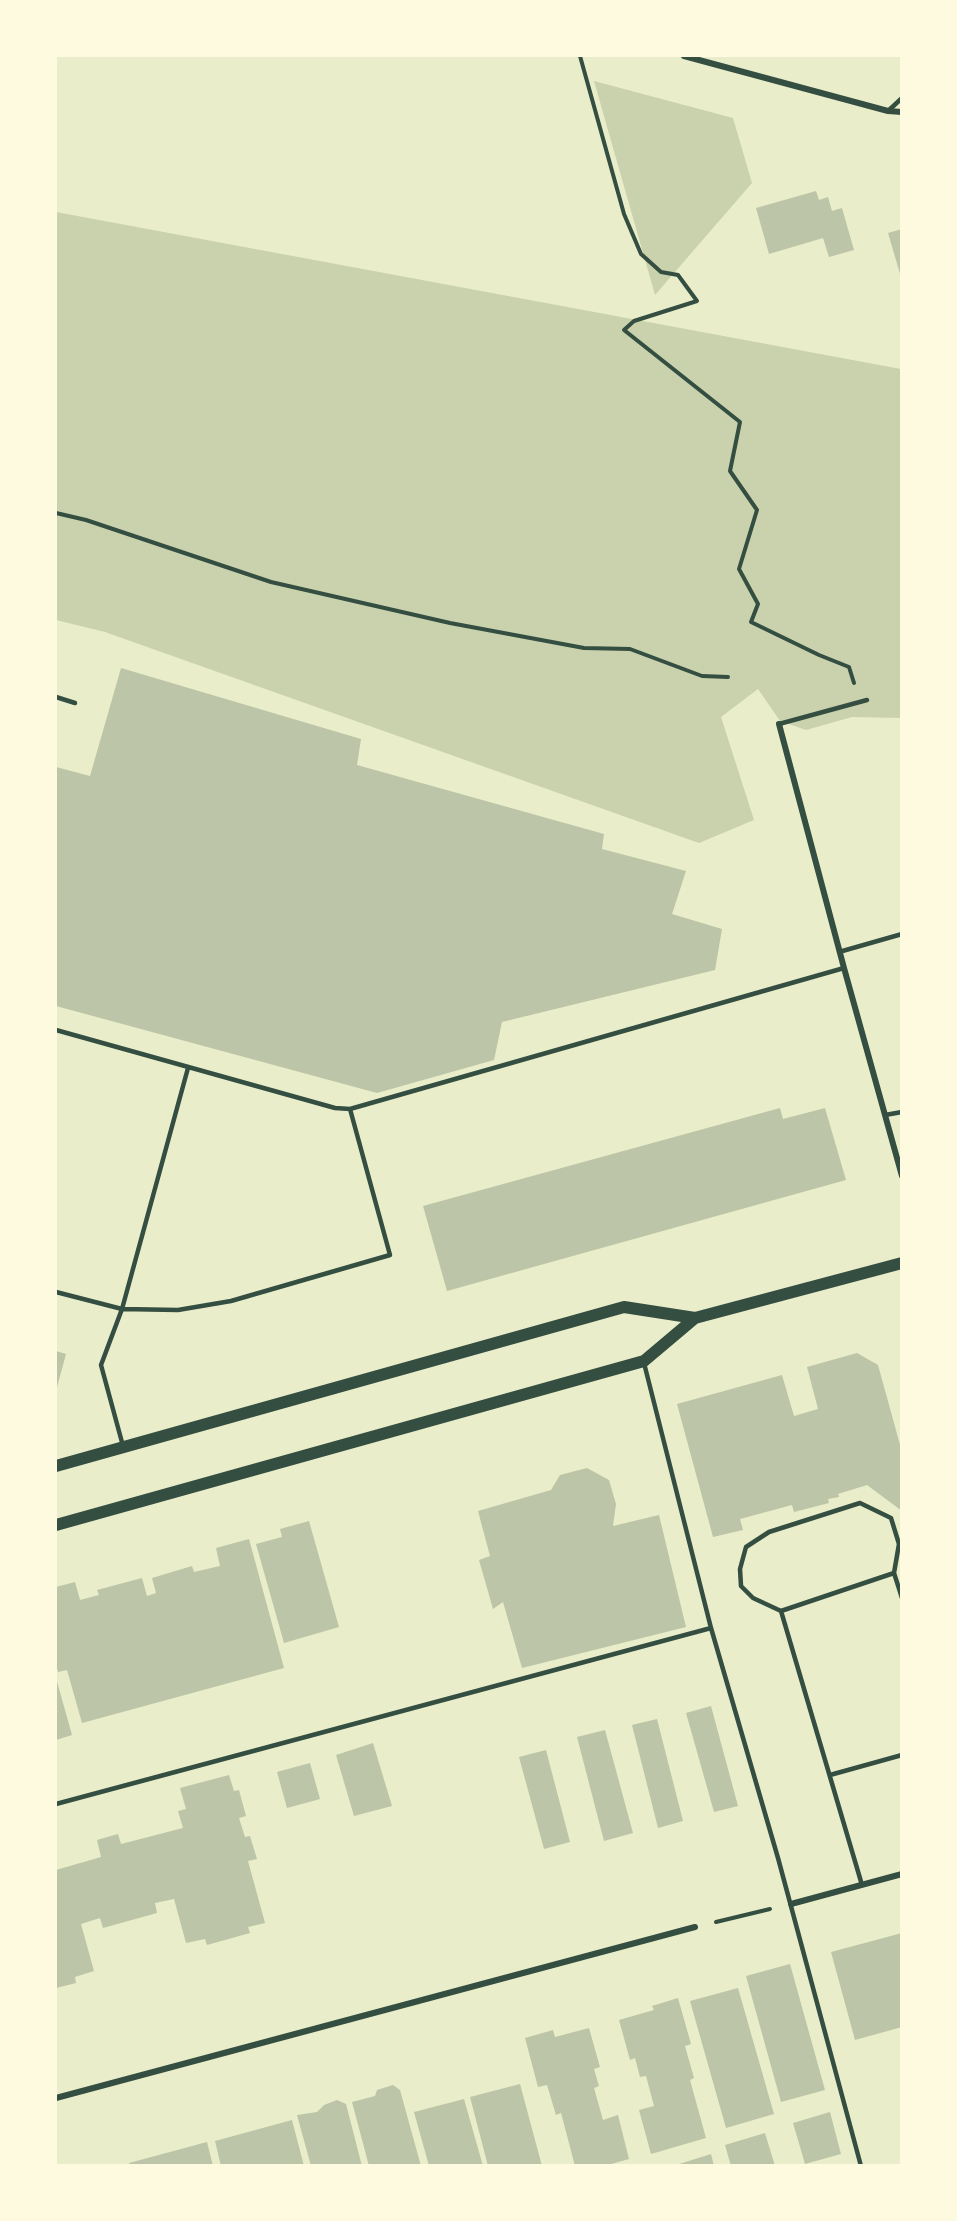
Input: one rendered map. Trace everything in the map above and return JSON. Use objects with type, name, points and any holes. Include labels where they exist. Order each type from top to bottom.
[{"type":"main road","points":[[56,1466],[624,1307],[695,1318],[902,1263]]},
{"type":"main road","points":[[56,1525],[644,1361],[695,1318]]},
{"type":"street","points":[[684,56],[888,111],[902,112]]},
{"type":"street","points":[[779,724],[839,952],[902,1176]]},
{"type":"street","points":[[791,1904],[902,1874]]},
{"type":"street","points":[[56,2098],[695,1927]]},
{"type":"lane","points":[[888,111],[902,98]]},
{"type":"lane","points":[[56,698],[75,703]]},
{"type":"lane","points":[[779,724],[867,700]]},
{"type":"lane","points":[[839,952],[902,934]]},
{"type":"lane","points":[[56,1030],[335,1108],[350,1109],[844,968]]},
{"type":"lane","points":[[123,1449],[101,1365],[122,1309],[188,1068]]},
{"type":"lane","points":[[56,1292],[122,1309],[178,1310],[231,1301],[390,1255],[350,1109]]},
{"type":"lane","points":[[885,1115],[902,1112]]},
{"type":"lane","points":[[644,1361],[711,1628],[791,1904],[861,2166]]},
{"type":"lane","points":[[894,1573],[781,1611],[753,1598],[741,1586],[740,1569],[746,1546],[769,1532],[860,1503],[891,1518],[899,1544],[894,1573],[902,1598]]},
{"type":"lane","points":[[781,1611],[862,1885]]},
{"type":"lane","points":[[56,1804],[711,1628]]},
{"type":"lane","points":[[830,1775],[902,1755]]},
{"type":"path","points":[[580,56],[624,214],[640,254],[661,272],[678,275],[697,301],[634,321],[624,330],[740,422],[730,471],[757,510],[739,568],[758,604],[751,622],[849,667],[854,683]]},
{"type":"path","points":[[56,513],[86,520],[271,582],[450,623],[562,644],[584,648],[630,649],[702,676],[728,677]]},
{"type":"path","points":[[695,1927],[772,1908]]},
{"type":"green space","points":[[594,81],[733,118],[752,183],[655,295]]},
{"type":"green space","points":[[56,212],[901,369],[901,718],[852,717],[806,730],[780,721],[758,689],[721,717],[754,820],[699,843],[105,632],[56,620]]},
{"type":"building","points":[[816,191],[819,200],[828,197],[832,211],[842,208],[854,250],[829,257],[823,238],[769,254],[756,208]]},
{"type":"building","points":[[902,229],[902,277],[901,277],[888,233]]},
{"type":"building","points":[[121,668],[361,739],[357,765],[604,834],[602,849],[686,871],[672,914],[722,929],[715,970],[502,1022],[494,1060],[377,1093],[56,1006],[56,767],[90,776]]},
{"type":"building","points":[[780,1108],[783,1119],[825,1108],[846,1180],[447,1291],[423,1206]]},
{"type":"building","points":[[56,1351],[66,1354],[56,1391]]},
{"type":"building","points":[[857,1353],[878,1365],[902,1452],[902,1511],[867,1485],[838,1494],[839,1497],[828,1499],[829,1503],[794,1512],[792,1505],[740,1519],[743,1530],[713,1537],[677,1404],[782,1375],[794,1416],[818,1409],[807,1367]]},
{"type":"building","points":[[587,1468],[609,1480],[616,1504],[613,1526],[659,1515],[686,1627],[522,1668],[503,1602],[493,1609],[479,1560],[490,1556],[478,1511],[551,1490],[560,1475]]},
{"type":"building","points":[[309,1521],[339,1627],[284,1643],[256,1544],[282,1537],[280,1529]]},
{"type":"building","points":[[249,1539],[284,1668],[82,1723],[67,1670],[58,1672],[56,1665],[56,1587],[75,1582],[80,1600],[99,1595],[97,1590],[142,1578],[147,1596],[156,1593],[152,1578],[192,1566],[194,1572],[220,1566],[216,1548]]},
{"type":"building","points":[[56,1678],[72,1735],[56,1740]]},
{"type":"building","points":[[711,1706],[738,1806],[714,1812],[686,1713]]},
{"type":"building","points":[[657,1719],[683,1821],[658,1828],[632,1725]]},
{"type":"building","points":[[605,1730],[633,1833],[604,1841],[577,1737]]},
{"type":"building","points":[[373,1743],[392,1806],[354,1816],[336,1755]]},
{"type":"building","points":[[546,1750],[570,1842],[544,1849],[519,1757]]},
{"type":"building","points":[[310,1763],[320,1799],[287,1808],[277,1772]]},
{"type":"building","points":[[229,1775],[234,1791],[239,1790],[246,1816],[239,1818],[245,1837],[250,1836],[257,1859],[248,1861],[265,1923],[248,1927],[250,1933],[207,1945],[205,1939],[186,1943],[174,1899],[155,1903],[157,1913],[103,1928],[100,1918],[81,1924],[94,1971],[75,1977],[76,1983],[56,1988],[56,1870],[101,1857],[97,1840],[118,1834],[121,1844],[183,1828],[178,1811],[186,1809],[180,1788]]},
{"type":"building","points":[[902,1933],[902,2027],[855,2040],[831,1952]]},
{"type":"building","points":[[790,1964],[825,2090],[781,2102],[746,1976]]},
{"type":"building","points":[[738,1988],[774,2114],[726,2128],[690,2001]]},
{"type":"building","points":[[678,1998],[691,2044],[685,2046],[694,2078],[690,2080],[706,2138],[651,2154],[639,2110],[654,2106],[646,2076],[640,2077],[635,2058],[630,2060],[619,2020],[654,2010],[652,2006]]},
{"type":"building","points":[[589,2028],[600,2067],[594,2069],[599,2086],[594,2088],[603,2120],[618,2115],[629,2159],[604,2166],[575,2166],[561,2113],[556,2115],[547,2085],[538,2087],[525,2038],[553,2030],[555,2037]]},
{"type":"building","points":[[520,2084],[542,2166],[488,2166],[470,2097]]},
{"type":"building","points":[[393,2085],[400,2090],[421,2166],[369,2166],[352,2102],[375,2096],[377,2090]]},
{"type":"building","points":[[464,2099],[483,2166],[429,2166],[414,2112]]},
{"type":"building","points":[[337,2100],[346,2104],[362,2166],[311,2166],[297,2115],[317,2112],[324,2105]]},
{"type":"building","points":[[830,2112],[841,2154],[805,2164],[793,2123]]},
{"type":"building","points":[[292,2120],[304,2166],[221,2166],[215,2141]]},
{"type":"building","points":[[765,2133],[775,2166],[731,2166],[725,2145]]},
{"type":"building","points":[[207,2142],[213,2166],[130,2166],[129,2163]]},
{"type":"building","points":[[711,2154],[714,2166],[676,2166],[676,2165]]}]
